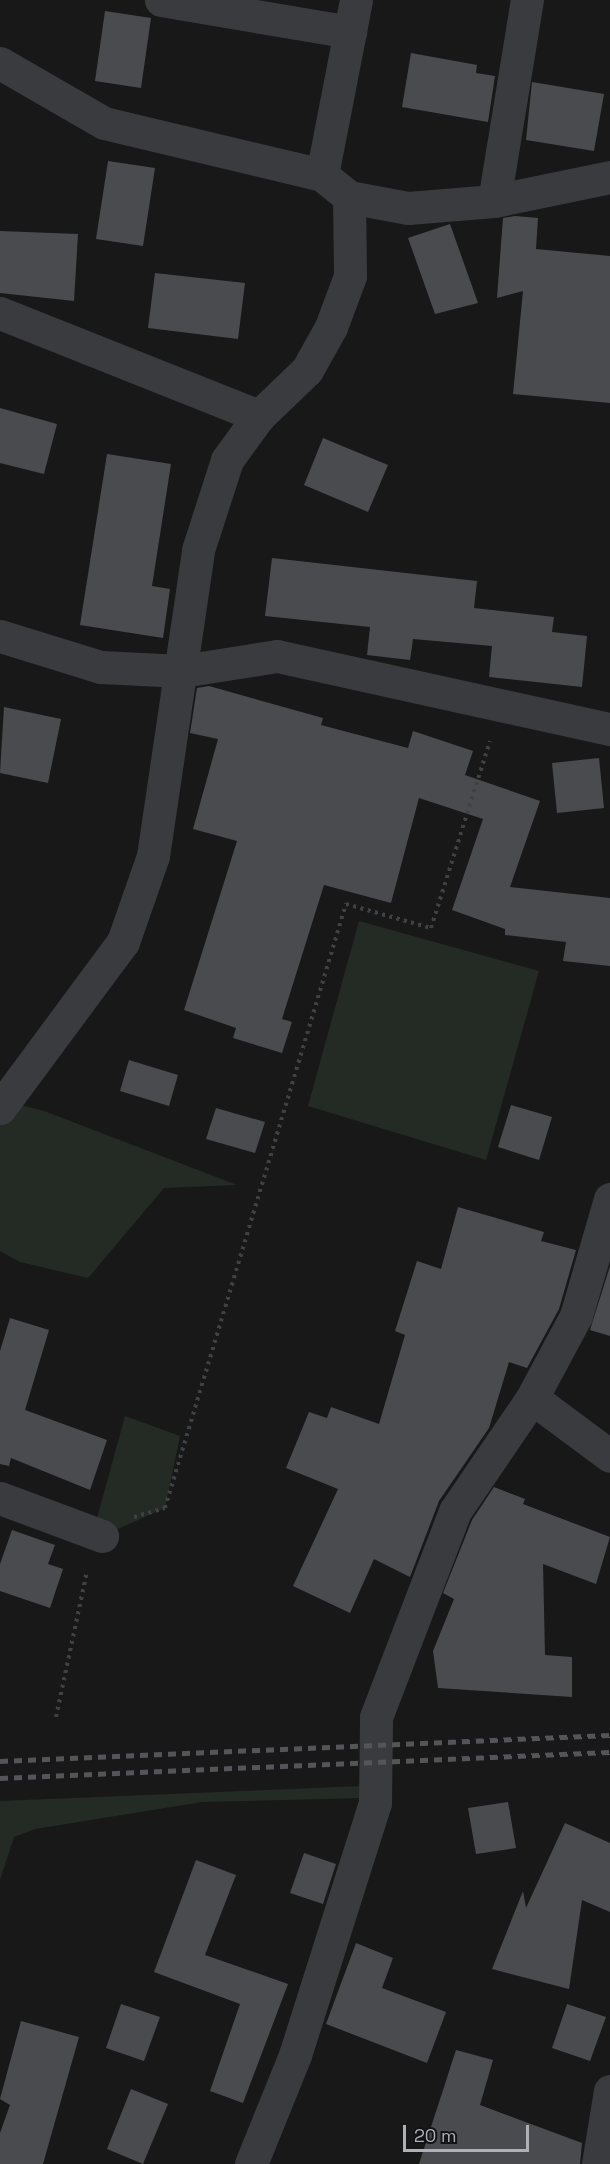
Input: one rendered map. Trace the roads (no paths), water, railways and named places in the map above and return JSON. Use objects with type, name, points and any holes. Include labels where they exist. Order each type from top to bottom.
[{"type":"street","points":[[161,0],[350,32]]},
{"type":"street","points":[[322,175],[356,0]]},
{"type":"street","points":[[494,201],[527,0]]},
{"type":"street","points":[[0,63],[104,123],[322,175],[349,197],[408,208],[494,201],[610,177]]},
{"type":"street","points":[[0,1108],[123,942],[153,856],[198,550],[227,460],[259,416],[307,370],[332,327],[350,276],[349,197]]},
{"type":"street","points":[[0,313],[259,416]]},
{"type":"street","points":[[0,636],[101,667],[182,671],[277,656],[610,729]]},
{"type":"street","points":[[251,2164],[295,2055],[375,1803],[376,1717],[455,1511],[532,1398],[576,1316],[610,1199]]},
{"type":"street","points":[[532,1398],[610,1456]]},
{"type":"street","points":[[0,1498],[102,1536]]},
{"type":"street","points":[[598,2164],[610,2091]]},
{"type":"railway","points":[[0,1761],[610,1735]]},
{"type":"railway","points":[[0,1778],[610,1752]]}]
